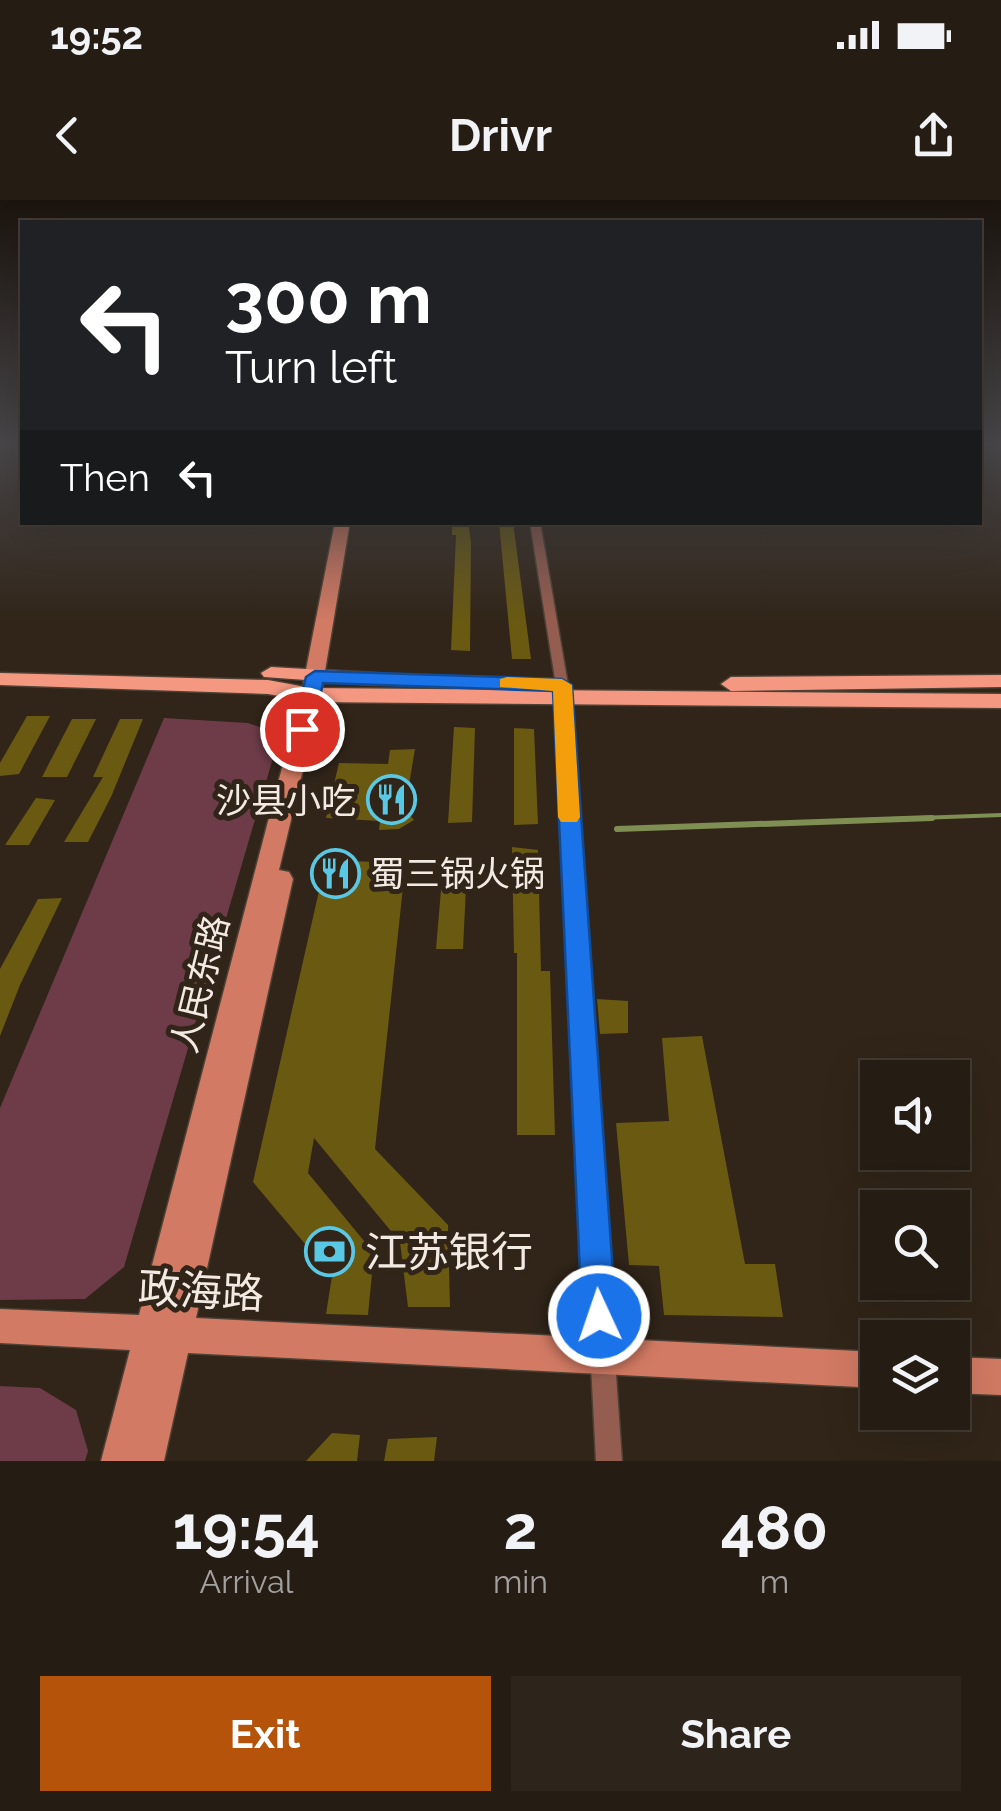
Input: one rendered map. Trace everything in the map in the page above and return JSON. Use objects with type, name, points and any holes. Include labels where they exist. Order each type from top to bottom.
[{"type":"main road","points":[[0,665],[237,670],[319,686]]},
{"type":"main road","points":[[0,679],[1001,701]]},
{"type":"main road","points":[[562,692],[1001,681]]},
{"type":"street","name":"人民东路","points":[[319,686],[343,525]]},
{"type":"street","name":"人民东路","points":[[120,1461],[162,1334],[319,686],[352,525]]},
{"type":"street","points":[[534,525],[562,692],[610,1461]]},
{"type":"street","name":"政海路","points":[[0,1326],[860,1369]]},
{"type":"street","name":"人民东路","points":[[145,1461],[162,1334]]},
{"type":"street","points":[[970,1376],[1001,1377]]},
{"type":"shaded area","points":[[164,718],[248,723],[280,734],[124,1267],[85,1299],[0,1300],[0,1108]]},
{"type":"shaded area","points":[[0,1386],[40,1388],[76,1410],[88,1451],[85,1461],[0,1461]]},
{"type":"building","points":[[452,525],[468,525],[470,651],[451,650],[456,535],[452,535]]},
{"type":"building","points":[[499,525],[513,525],[531,659],[512,659]]},
{"type":"building","points":[[27,716],[50,716],[19,774],[0,776],[0,763]]},
{"type":"building","points":[[72,719],[96,719],[67,777],[42,777]]},
{"type":"building","points":[[120,719],[143,719],[111,797],[88,842],[64,842],[103,777],[93,777]]},
{"type":"building","points":[[454,727],[475,728],[472,822],[448,823]]},
{"type":"building","points":[[514,728],[534,729],[538,824],[514,825]]},
{"type":"building","points":[[415,749],[405,809],[414,820],[399,829],[379,830],[380,821],[326,818],[339,763],[388,764],[390,750]]},
{"type":"building","points":[[36,798],[55,800],[29,845],[5,845]]},
{"type":"building","points":[[512,847],[538,850],[541,971],[550,971],[555,1135],[517,1135],[517,953]]},
{"type":"building","points":[[378,858],[406,859],[375,1149],[448,1225],[450,1307],[408,1307],[400,1242],[314,1138],[308,1173],[374,1253],[368,1315],[326,1314],[332,1276],[253,1182],[326,860],[378,862]]},
{"type":"building","points":[[443,866],[467,866],[463,949],[436,949]]},
{"type":"building","points":[[62,898],[0,1036],[0,969],[38,899]]},
{"type":"building","points":[[597,999],[628,1001],[628,1033],[600,1034]]},
{"type":"building","points":[[702,1036],[745,1264],[775,1264],[783,1317],[664,1315],[659,1266],[629,1265],[616,1123],[669,1121],[662,1038]]},
{"type":"building","points":[[332,1433],[360,1435],[357,1461],[306,1461]]},
{"type":"building","points":[[437,1437],[434,1461],[384,1461],[388,1439]]},
{"type":"waterway","points":[[864,820],[1001,815]]},
{"type":"waterway","points":[[617,829],[932,818]]},
{"type":"slow traffic","points":[[507,683],[562,685],[569,817]]},
{"type":"place","name":"沙县小吃","points":[[391,800]]},
{"type":"place","name":"蜀三锅火锅","points":[[335,873]]},
{"type":"place","name":"江苏银行","points":[[330,1252]]},
{"type":"route","points":[[302,729],[315,677],[562,685],[599,1316]]}]
